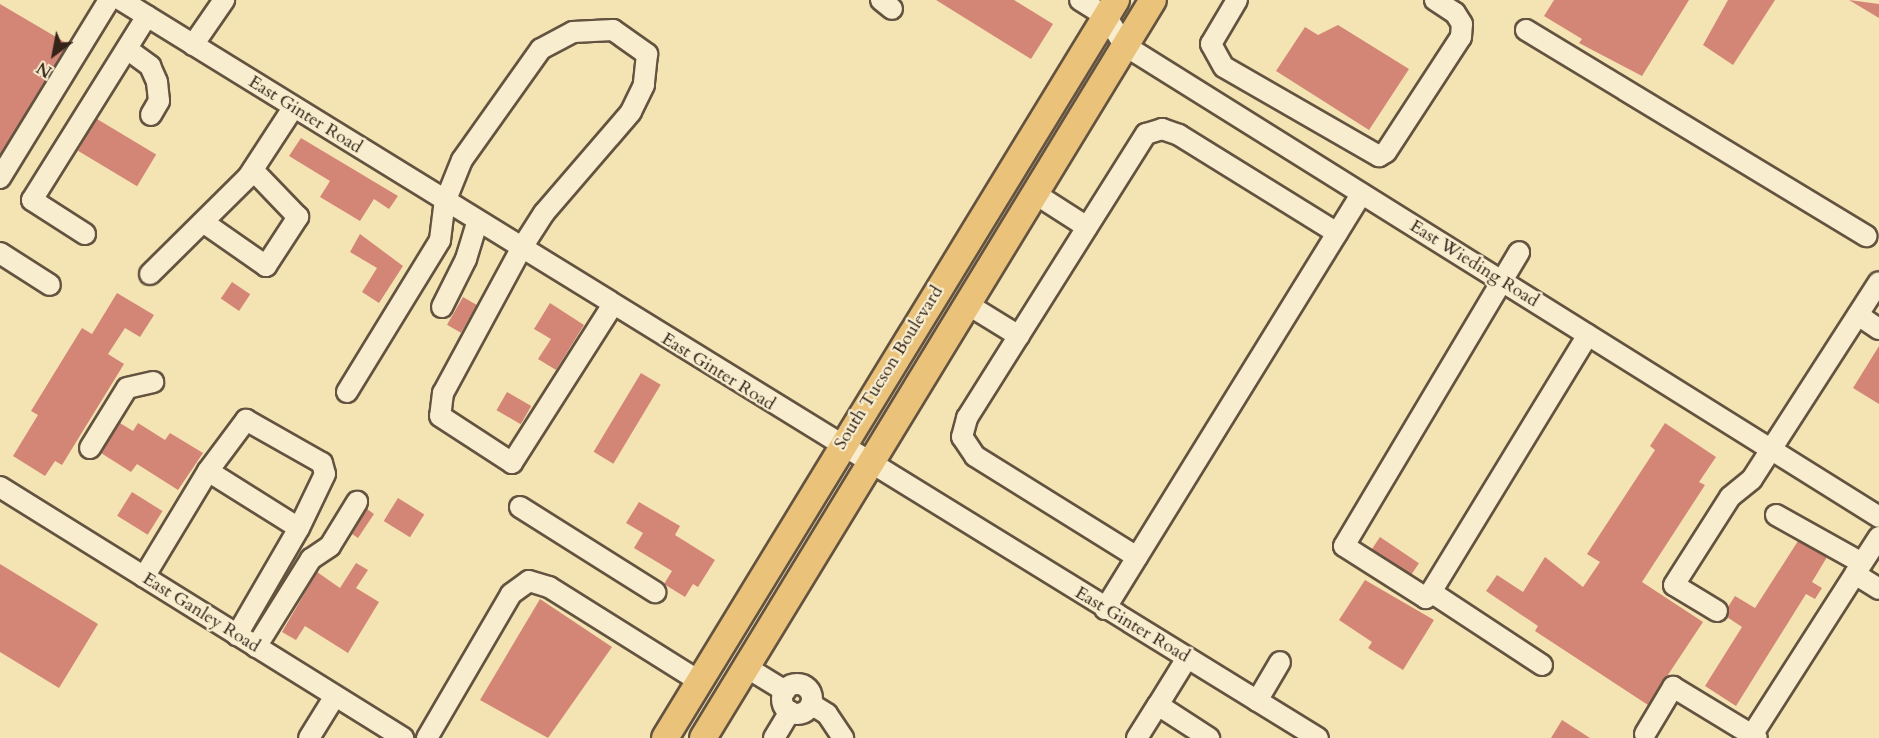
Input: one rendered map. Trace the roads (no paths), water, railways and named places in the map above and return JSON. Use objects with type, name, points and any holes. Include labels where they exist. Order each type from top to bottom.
[{"type":"main road","name":"South Tucson Boulevard","points":[[703,738],[1153,0]]},
{"type":"main road","name":"South Tucson Boulevard","points":[[665,738],[840,448],[1111,8]]},
{"type":"street","points":[[0,178],[109,0]]},
{"type":"street","name":"East Ginter Road","points":[[121,0],[868,466],[1318,738]]},
{"type":"street","points":[[193,45],[224,0]]},
{"type":"street","name":"East Wieding Road","points":[[1080,0],[1111,8],[1124,45],[1879,517]]},
{"type":"street","points":[[1237,0],[1211,44],[1224,67],[1379,156],[1386,152],[1461,37],[1462,24],[1455,13],[1435,0]]},
{"type":"street","points":[[85,234],[32,200],[147,16]]},
{"type":"street","points":[[347,392],[440,240],[445,202],[462,160],[541,49],[573,32],[613,30],[647,54],[644,85],[631,112],[544,213],[521,249],[443,393],[440,416],[512,463],[612,306]]},
{"type":"street","points":[[1526,30],[1866,236]]},
{"type":"street","points":[[127,49],[150,66],[157,82],[159,101],[150,115]]},
{"type":"street","points":[[150,274],[253,170],[294,108]]},
{"type":"street","points":[[1137,557],[975,456],[962,437],[968,418],[1146,134],[1162,129],[1337,233]]},
{"type":"street","points":[[203,222],[266,266],[298,217],[253,170]]},
{"type":"street","points":[[1034,193],[1087,226]]},
{"type":"street","points":[[1105,609],[1362,194]]},
{"type":"street","points":[[442,307],[466,259],[477,222]]},
{"type":"street","points":[[1519,252],[1343,553],[1426,598],[1588,335]]},
{"type":"street","points":[[0,253],[50,285]]},
{"type":"street","points":[[1717,611],[1674,585],[1730,497],[1752,479],[1772,450],[1879,282]]},
{"type":"street","points":[[967,304],[1019,336]]},
{"type":"street","points":[[1858,315],[1879,329]]},
{"type":"street","points":[[90,448],[127,388],[153,382]]},
{"type":"street","points":[[144,577],[208,471],[246,420],[322,463],[325,474],[299,528],[237,635]]},
{"type":"street","points":[[208,471],[299,528]]},
{"type":"street","name":"East Ganley Road","points":[[0,488],[403,738]]},
{"type":"street","points":[[256,647],[311,559],[330,546],[357,502]]},
{"type":"street","points":[[520,507],[655,592]]},
{"type":"street","points":[[1776,515],[1858,569],[1879,589]]},
{"type":"street","points":[[1645,734],[1673,687],[1755,736],[1879,537]]},
{"type":"street","points":[[427,738],[511,594],[529,581],[549,587],[699,681]]},
{"type":"street","points":[[1431,592],[1542,665]]},
{"type":"street","points":[[1137,738],[1187,658]]},
{"type":"street","points":[[1257,701],[1280,662]]},
{"type":"street","points":[[746,668],[784,691],[790,711],[774,738]]},
{"type":"street","points":[[784,691],[802,685],[810,691],[811,704]]},
{"type":"street","points":[[309,738],[335,696]]},
{"type":"street","points":[[790,711],[801,713],[811,704]]},
{"type":"street","points":[[811,704],[827,714],[843,738]]},
{"type":"street","points":[[1158,705],[1209,738]]}]
